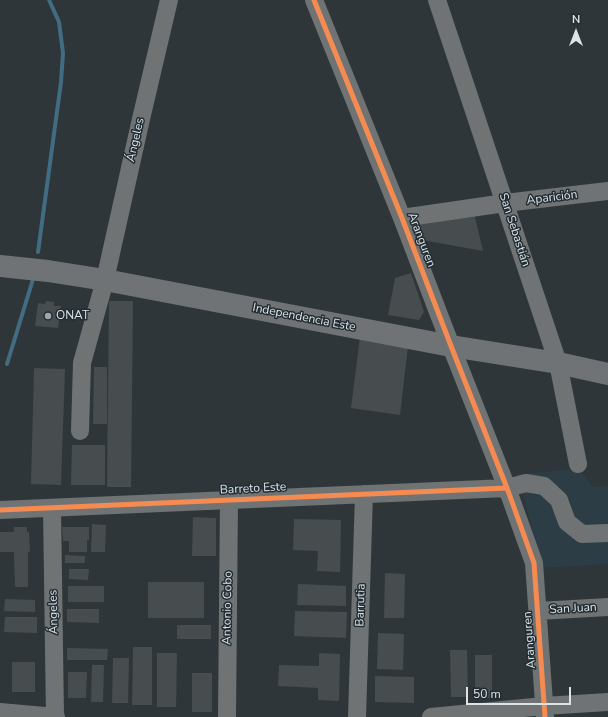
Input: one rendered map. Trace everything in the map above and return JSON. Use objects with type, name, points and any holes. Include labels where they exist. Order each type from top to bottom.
[{"type":"main road","name":"Independencia Este","points":[[0,266],[48,271],[105,280],[451,346],[558,363],[608,374]]},
{"type":"street","name":"Ángeles","points":[[80,431],[82,363],[105,280],[141,119],[170,0]]},
{"type":"street","name":"Aranguren","points":[[314,0],[402,218],[507,488],[534,563],[545,712]]},
{"type":"street","name":"San Sebastián","points":[[437,0],[558,363],[578,464]]},
{"type":"street","name":"Aparición","points":[[402,218],[608,191]]},
{"type":"street","name":"Barreto Este","points":[[0,510],[507,488],[526,483],[544,486],[558,500],[567,522],[582,534],[608,533]]},
{"type":"street","name":"Barrutia","points":[[357,717],[364,494]]},
{"type":"street","name":"Antonio Cobo","points":[[227,717],[230,500]]},
{"type":"street","name":"Ángeles","points":[[52,508],[55,717]]},
{"type":"street","name":"San Juan","points":[[538,611],[608,608]]},
{"type":"street","points":[[431,717],[545,712],[608,702]]},
{"type":"street","points":[[0,712],[55,717]]},
{"type":"shaded area","points":[[578,469],[593,487],[608,486],[608,564],[542,568],[518,474]]},
{"type":"building","points":[[474,213],[483,251],[417,239],[411,222]]},
{"type":"building","points":[[411,273],[424,312],[419,320],[388,315],[395,278]]},
{"type":"building","name":"ONAT","points":[[46,301],[54,302],[54,306],[61,306],[58,328],[35,326],[38,303],[45,304]]},
{"type":"building","points":[[109,301],[133,301],[131,487],[107,487]]},
{"type":"building","points":[[360,337],[408,346],[400,415],[351,408]]},
{"type":"building","points":[[94,367],[107,367],[107,424],[93,424]]},
{"type":"building","points":[[34,368],[65,369],[61,485],[31,484]]},
{"type":"building","points":[[72,445],[105,445],[105,485],[71,485]]},
{"type":"building","points":[[193,517],[216,518],[216,556],[192,556]]},
{"type":"building","points":[[294,519],[341,520],[340,572],[317,571],[318,551],[293,550]]},
{"type":"building","points":[[92,524],[106,525],[105,552],[91,552]]},
{"type":"building","points":[[14,527],[27,527],[27,532],[29,532],[30,552],[28,552],[28,587],[15,587],[14,552],[0,552],[0,532],[14,532]]},
{"type":"building","points":[[62,527],[89,527],[87,552],[69,552],[69,541],[63,541]]},
{"type":"building","points":[[65,555],[85,556],[85,563],[65,563]]},
{"type":"building","points":[[69,569],[89,569],[88,580],[69,579]]},
{"type":"building","points":[[385,573],[405,574],[404,618],[384,618]]},
{"type":"building","points":[[148,582],[204,582],[204,618],[148,618]]},
{"type":"building","points":[[298,584],[346,586],[346,606],[297,605]]},
{"type":"building","points":[[68,586],[104,586],[104,602],[68,602]]},
{"type":"building","points":[[5,599],[35,600],[35,612],[4,611]]},
{"type":"building","points":[[67,609],[99,609],[99,623],[67,622]]},
{"type":"building","points":[[295,611],[347,612],[346,638],[294,636]]},
{"type":"building","points":[[5,617],[37,617],[37,633],[4,632]]},
{"type":"building","points":[[177,625],[211,625],[211,639],[177,639]]},
{"type":"building","points":[[378,633],[404,634],[403,670],[377,669]]},
{"type":"building","points":[[133,647],[152,647],[152,705],[132,705]]},
{"type":"building","points":[[67,648],[108,649],[107,660],[67,660]]},
{"type":"building","points":[[450,650],[467,650],[468,697],[451,697]]},
{"type":"building","points":[[157,653],[177,653],[176,707],[157,707]]},
{"type":"building","points":[[319,653],[340,654],[339,701],[318,700],[318,688],[278,686],[279,665],[319,666]]},
{"type":"building","points":[[475,655],[492,655],[492,698],[475,698]]},
{"type":"building","points":[[113,658],[129,658],[128,703],[112,703]]},
{"type":"building","points":[[12,662],[35,662],[35,692],[12,692]]},
{"type":"building","points":[[92,665],[104,665],[103,702],[91,702]]},
{"type":"building","points":[[68,672],[87,672],[86,698],[68,698]]},
{"type":"building","points":[[192,673],[212,673],[212,712],[192,712]]},
{"type":"building","points":[[375,676],[414,677],[414,703],[375,702]]},
{"type":"waterway","points":[[38,252],[61,82],[63,53],[59,22],[49,0]]},
{"type":"waterway","points":[[7,364],[34,276]]},
{"type":"cycle path","points":[[314,0],[402,218],[507,488],[534,563],[545,717]]},
{"type":"cycle path","points":[[0,510],[507,488]]},
{"type":"place","name":"ONAT","points":[[48,316]]}]
